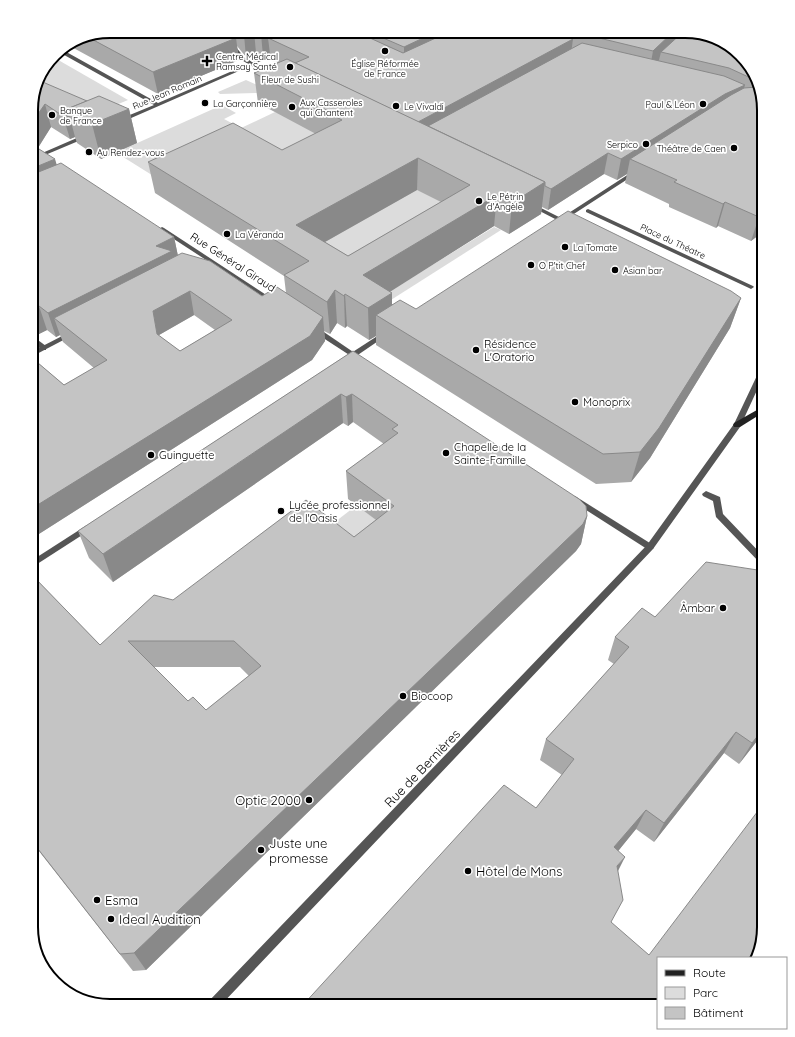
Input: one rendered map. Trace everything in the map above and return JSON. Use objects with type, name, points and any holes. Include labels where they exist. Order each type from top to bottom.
[{"type":"main road","points":[[736,425],[757,413]]},
{"type":"street","points":[[226,38],[242,58],[274,77]]},
{"type":"street","name":"Rue Jean Romain","points":[[116,123],[287,50]]},
{"type":"street","points":[[65,54],[158,105]]},
{"type":"street","points":[[38,157],[47,155],[89,135]]},
{"type":"street","points":[[527,202],[559,221],[637,171]]},
{"type":"street","name":"Place du Théatre","points":[[588,211],[751,287]]},
{"type":"street","name":"Rue Général Giraud","points":[[158,227],[280,306]]},
{"type":"street","points":[[201,266],[211,261]]},
{"type":"street","points":[[308,325],[366,362]]},
{"type":"street","points":[[38,351],[79,330]]},
{"type":"street","points":[[340,364],[388,333]]},
{"type":"street","points":[[38,343],[44,348]]},
{"type":"street","name":"Rue de Bernières","points":[[219,999],[650,547],[736,425],[757,382]]},
{"type":"street","points":[[706,494],[717,499],[719,515],[757,555]]},
{"type":"street","points":[[570,495],[650,547]]},
{"type":"street","points":[[38,560],[94,523]]},
{"type":"green space","points":[[58,60],[128,100],[82,119],[39,100],[43,82]]},
{"type":"green space","points":[[246,80],[264,88],[258,93],[220,94],[218,92]]},
{"type":"green space","points":[[222,105],[236,113],[224,119],[241,128],[275,112],[323,129],[206,209],[112,150],[120,146],[124,149]]},
{"type":"green space","points":[[417,190],[462,201],[342,293],[317,223],[337,235]]},
{"type":"green space","points":[[494,227],[501,230],[372,312],[364,307]]},
{"type":"green space","points":[[357,505],[394,534],[355,565],[318,535]]},
{"type":"building","points":[[105,38],[236,38],[153,72],[93,40]]},
{"type":"building","points":[[268,38],[370,38],[403,53],[436,38],[573,39],[418,122],[295,63],[309,57]]},
{"type":"building","points":[[383,38],[423,38],[404,47]]},
{"type":"building","points":[[599,38],[667,38],[653,51]]},
{"type":"building","points":[[676,38],[699,39],[717,45],[733,56],[750,78],[729,68],[661,52]]},
{"type":"building","points":[[582,43],[724,76],[745,85],[725,94],[621,159],[608,153],[551,189],[545,186],[545,182],[428,126]]},
{"type":"building","points":[[287,59],[545,182],[512,203],[497,195],[363,275],[392,293],[368,308],[345,294],[344,296],[335,290],[327,302],[284,275],[309,261],[148,162],[233,123],[282,150],[342,120],[336,117],[338,116],[254,73]],"holes":[[[418,158],[470,185],[348,256],[296,225]]]},
{"type":"building","points":[[43,82],[87,101],[67,109],[69,114],[63,116],[45,104],[38,114],[40,91]]},
{"type":"building","points":[[753,87],[757,105],[757,216],[725,202],[723,204],[674,182],[677,180],[630,159],[731,95],[744,88]]},
{"type":"building","points":[[99,96],[129,109],[92,124],[67,109]]},
{"type":"building","points":[[38,148],[55,159],[38,166]]},
{"type":"building","points":[[61,163],[174,237],[156,246],[172,251],[48,313],[38,306],[38,172]]},
{"type":"building","points":[[568,211],[731,291],[741,298],[659,428],[640,452],[603,454],[376,315],[400,300],[416,309]]},
{"type":"building","points":[[182,253],[210,261],[262,296],[277,287],[323,317],[310,336],[38,505],[38,363],[64,385],[107,360],[54,318]],"holes":[[[190,291],[232,320],[180,351],[157,334],[153,311]]]},
{"type":"building","points":[[353,351],[579,499],[586,506],[587,516],[583,524],[134,953],[120,954],[38,849],[38,581],[100,645],[154,595],[173,600],[306,500],[354,537],[394,506],[346,471],[398,433],[392,429],[398,425],[352,394],[346,397],[341,394],[103,554],[78,531]],"holes":[[[128,641],[234,641],[261,666],[206,710],[193,697],[188,701]]]},
{"type":"building","points":[[706,562],[757,570],[757,737],[752,743],[736,732],[664,823],[646,810],[614,847],[625,857],[617,866],[623,900],[611,922],[649,955],[757,812],[757,927],[755,946],[751,957],[657,957],[657,999],[308,999],[504,785],[536,808],[574,759],[546,739],[629,647],[615,637],[642,608],[655,617]]},
{"type":"place","name":"Église Réformée de France","points":[[385,51]]},
{"type":"place","name":"Centre Médical Ramsay Santé","points":[[207,61]]},
{"type":"place","name":"Fleur de Sushi","points":[[290,67]]},
{"type":"place","name":"La Garçonnière","points":[[205,103]]},
{"type":"place","name":"Paul & Léon","points":[[703,104]]},
{"type":"place","name":"Le Vivaldi","points":[[396,106]]},
{"type":"place","name":"Aux Casseroles qui Chantent","points":[[292,107]]},
{"type":"place","name":"Banque de France","points":[[52,115]]},
{"type":"place","name":"Serpico","points":[[646,144]]},
{"type":"place","name":"Théâtre de Caen","points":[[734,148]]},
{"type":"place","name":"Au Rendez-vous","points":[[89,152]]},
{"type":"place","name":"Le Pétrin d'Angèle","points":[[479,201]]},
{"type":"place","name":"La Véranda","points":[[227,234]]},
{"type":"place","name":"La Tomate","points":[[565,247]]},
{"type":"place","name":"O P'tit Chef","points":[[531,265]]},
{"type":"place","name":"Asian bar","points":[[615,270]]},
{"type":"place","name":"Résidence L'Oratorio","points":[[476,350]]},
{"type":"place","name":"Monoprix","points":[[575,402]]},
{"type":"place","name":"Chapelle de la Sainte-Famille","points":[[446,453]]},
{"type":"place","name":"Guinguette","points":[[151,455]]},
{"type":"place","name":"Lycée professionnel de l'Oasis","points":[[281,511]]},
{"type":"place","name":"Âmbar","points":[[723,608]]},
{"type":"place","name":"Biocoop","points":[[403,696]]},
{"type":"place","name":"Optic 2000","points":[[309,800]]},
{"type":"place","name":"Juste une promesse","points":[[261,850]]},
{"type":"place","name":"Hôtel de Mons","points":[[468,871]]},
{"type":"place","name":"Esma","points":[[97,900]]},
{"type":"place","name":"Ideal Audition","points":[[111,919]]}]
